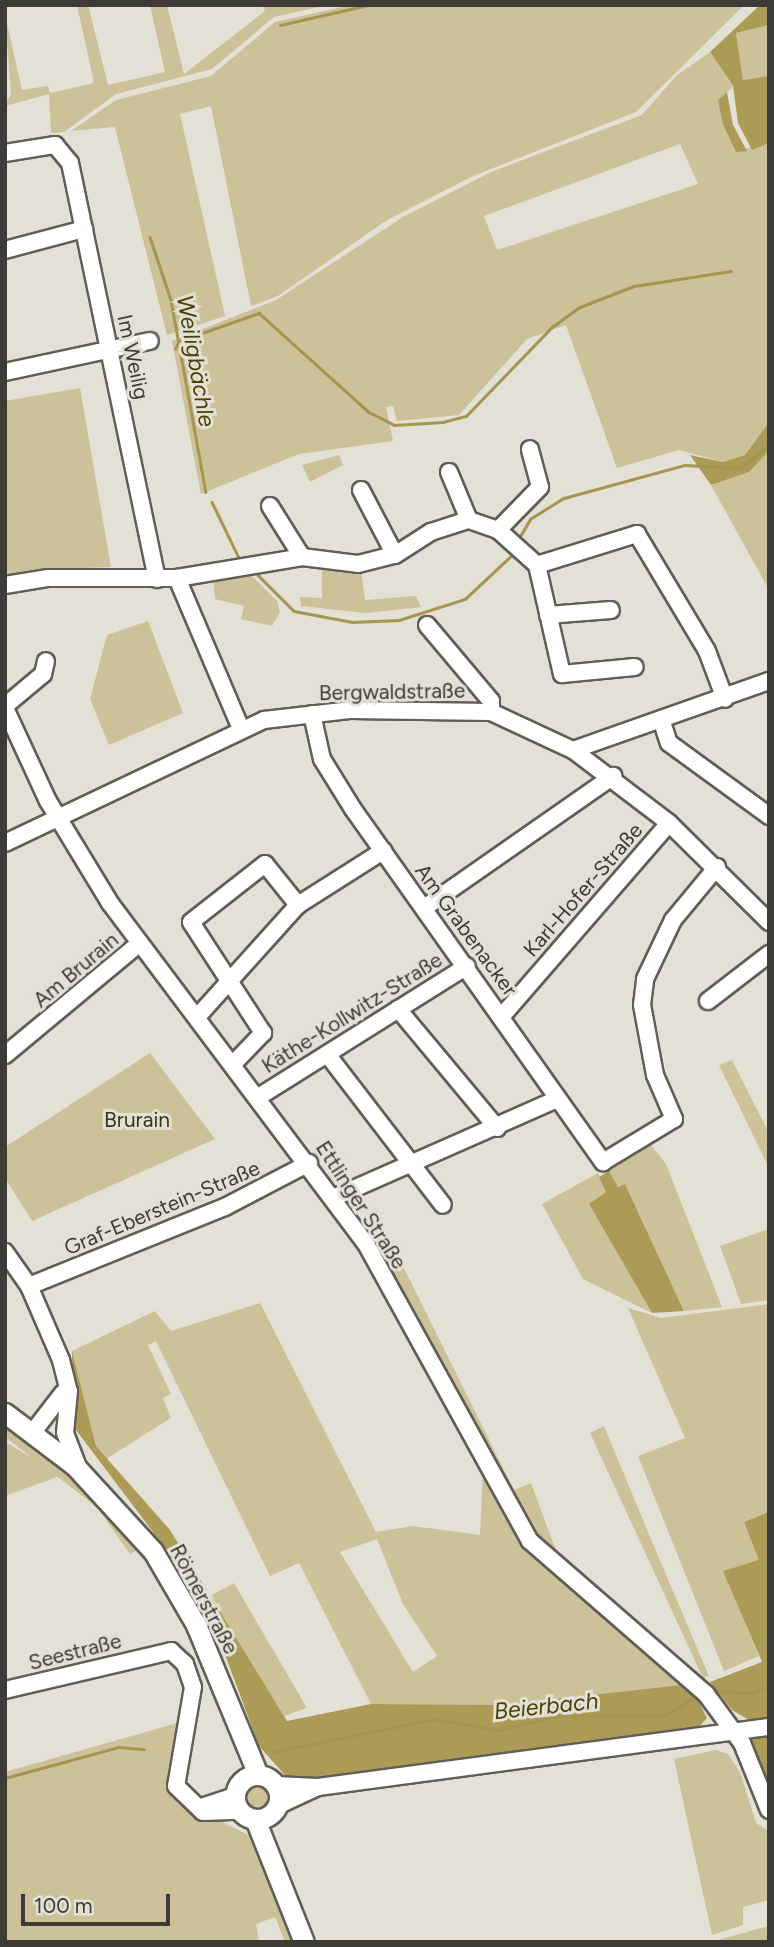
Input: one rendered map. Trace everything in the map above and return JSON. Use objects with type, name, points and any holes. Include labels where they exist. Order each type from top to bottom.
[{"type":"main road","name":"Römerstraße","points":[[5,1413],[79,1469],[134,1526],[168,1573],[222,1682],[276,1864],[304,1942]]},
{"type":"street","name":"Im Weilig","points":[[5,153],[61,146],[84,229],[111,350],[157,579]]},
{"type":"street","points":[[5,250],[84,229]]},
{"type":"street","points":[[5,372],[150,341]]},
{"type":"street","points":[[498,530],[540,487],[530,449]]},
{"type":"street","points":[[449,472],[469,520]]},
{"type":"street","points":[[362,490],[395,555]]},
{"type":"street","points":[[270,506],[302,557]]},
{"type":"street","points":[[5,585],[48,578],[177,578],[302,557],[358,565],[395,555],[431,532],[469,520],[498,530],[537,565],[562,674],[635,667]]},
{"type":"street","points":[[537,565],[637,534],[707,651],[725,699]]},
{"type":"street","points":[[177,578],[241,729]]},
{"type":"street","points":[[548,615],[611,610]]},
{"type":"street","points":[[427,625],[491,701],[491,712]]},
{"type":"street","points":[[5,707],[43,674],[46,662]]},
{"type":"street","points":[[573,750],[725,699],[769,681]]},
{"type":"street","name":"Ettlinger Straße","points":[[5,707],[59,820],[140,943],[260,1096],[335,1198],[530,1541],[706,1694],[734,1732],[769,1810]]},
{"type":"street","name":"Bergwaldstraße","points":[[5,843],[59,820],[241,729],[312,714],[491,712],[573,750],[612,776],[717,867],[769,922]]},
{"type":"street","name":"Am Grabenacker","points":[[312,714],[322,759],[383,851],[467,966],[556,1099],[603,1162],[674,1119],[655,1075],[642,1005],[645,979],[673,920],[717,867]]},
{"type":"street","points":[[661,719],[669,743],[769,816]]},
{"type":"street","points":[[425,908],[612,776]]},
{"type":"street","name":"Karl-Hofer-Straße","points":[[502,1016],[668,823]]},
{"type":"street","points":[[198,1016],[298,905],[383,851]]},
{"type":"street","points":[[234,1063],[263,1033],[191,922],[265,864],[298,905]]},
{"type":"street","name":"Am Brurain","points":[[5,1055],[140,943]]},
{"type":"street","points":[[708,1001],[769,954]]},
{"type":"street","name":"Käthe-Kollwitz-Straße","points":[[260,1096],[467,966]]},
{"type":"street","points":[[398,1009],[497,1128]]},
{"type":"street","points":[[327,1054],[443,1205]]},
{"type":"street","points":[[335,1198],[497,1128],[556,1099]]},
{"type":"street","name":"Graf-Eberstein-Straße","points":[[29,1286],[234,1203],[309,1163]]},
{"type":"street","name":"Römerstraße","points":[[5,1252],[29,1286],[66,1377],[64,1415],[79,1469]]},
{"type":"street","points":[[36,1434],[58,1403],[66,1377]]},
{"type":"street","points":[[36,1434],[64,1415]]},
{"type":"street","name":"Seestraße","points":[[5,1690],[154,1651],[176,1654],[191,1678],[192,1704],[175,1779],[195,1808],[256,1798]]},
{"type":"street","points":[[256,1798],[318,1787],[769,1727]]},
{"type":"green space","points":[[77,5],[88,5],[108,85],[165,72],[150,5],[167,5],[184,74],[265,11],[263,5],[328,5],[274,17],[212,69],[116,94],[64,132],[51,133],[49,94],[5,106],[11,94],[5,15],[22,90],[48,86],[50,93],[94,83]]},
{"type":"green space","points":[[351,5],[744,5],[636,112],[473,176],[387,220],[278,296],[251,306],[211,106],[180,114],[225,316],[167,335],[115,127],[71,131],[116,100],[211,76],[275,22]]},
{"type":"green space","points":[[769,25],[769,76],[743,80],[736,33]]},
{"type":"green space","points":[[710,52],[733,87],[718,100],[736,151],[769,143],[769,422],[745,455],[723,462],[679,450],[617,468],[566,325],[527,339],[459,415],[397,421],[393,406],[386,407],[393,441],[299,454],[201,494],[172,341],[276,300],[403,217],[491,172],[642,115],[676,76]],"holes":[[[680,144],[698,184],[497,250],[484,216]]]},
{"type":"green space","points":[[80,388],[111,567],[31,570],[5,578],[5,401]]},
{"type":"green space","points":[[769,451],[769,590],[711,485],[749,472]]},
{"type":"green space","points":[[339,455],[343,465],[310,482],[302,465]]},
{"type":"green space","points":[[322,563],[361,569],[365,600],[416,596],[421,607],[366,613],[301,606],[300,597],[322,598]]},
{"type":"green space","points":[[246,570],[277,601],[280,612],[272,626],[241,619],[244,606],[215,599],[213,574]]},
{"type":"green space","points":[[148,621],[183,713],[109,745],[90,699],[107,635]]},
{"type":"green space","name":"Brurain","points":[[150,1053],[215,1139],[32,1221],[5,1178],[5,1147]]},
{"type":"green space","points":[[732,1060],[769,1133],[769,1168],[719,1065]]},
{"type":"green space","points":[[651,1145],[666,1164],[722,1307],[684,1311],[625,1184],[618,1187],[609,1171]]},
{"type":"green space","points":[[598,1173],[606,1192],[589,1204],[652,1313],[583,1279],[542,1204]]},
{"type":"green space","points":[[769,1229],[769,1300],[741,1304],[720,1246]]},
{"type":"green space","points":[[388,1236],[514,1490],[531,1483],[557,1553],[552,1557],[535,1539],[372,1242]]},
{"type":"green space","points":[[260,1303],[376,1532],[413,1526],[480,1535],[483,1469],[540,1559],[690,1684],[502,1705],[371,1704],[299,1563],[270,1576],[156,1341],[148,1345],[171,1394],[163,1398],[171,1418],[106,1459],[96,1446],[72,1351],[155,1311],[171,1331]],"holes":[[[377,1539],[403,1604],[437,1656],[413,1672],[340,1552]]]},
{"type":"green space","points":[[769,1304],[769,1512],[744,1522],[760,1560],[724,1571],[759,1656],[724,1671],[638,1456],[685,1438],[628,1308],[661,1318]]},
{"type":"green space","points":[[5,1423],[67,1468],[138,1550],[130,1554],[97,1507],[5,1437]]},
{"type":"green space","points":[[604,1426],[709,1676],[703,1678],[590,1433]]},
{"type":"green space","points":[[5,1442],[36,1460],[57,1477],[5,1496]]},
{"type":"green space","points":[[234,1583],[307,1708],[284,1716],[231,1635],[212,1595]]},
{"type":"green space","points":[[181,1722],[167,1776],[173,1797],[254,1838],[296,1942],[285,1942],[275,1917],[256,1924],[259,1942],[5,1942],[5,1772]]},
{"type":"green space","points":[[716,1750],[728,1754],[740,1772],[756,1823],[769,1831],[769,1900],[743,1907],[743,1925],[712,1935],[674,1759]]},
{"type":"green space","points":[[257,1782],[268,1787],[273,1798],[268,1809],[257,1814],[246,1809],[241,1798],[246,1787]]},
{"type":"green space","points":[[769,1926],[769,1942],[714,1941]]},
{"type":"shaded area","points":[[760,5],[769,5],[769,25],[736,33],[743,80],[769,76],[769,143],[752,150],[738,123],[733,86],[710,52]]},
{"type":"shaded area","points":[[727,92],[733,125],[747,151],[736,152],[723,124],[718,100]]},
{"type":"shaded area","points":[[769,422],[769,451],[749,472],[711,485],[690,455],[723,462],[745,455]]},
{"type":"shaded area","points":[[609,1171],[618,1187],[625,1184],[684,1311],[652,1313],[589,1204],[606,1192],[599,1177]]},
{"type":"shaded area","points":[[72,1351],[96,1446],[170,1530],[287,1721],[371,1704],[502,1705],[690,1684],[707,1718],[696,1730],[291,1782],[259,1746],[220,1641],[184,1573],[73,1426]]},
{"type":"shaded area","points":[[769,1512],[769,1720],[751,1721],[732,1710],[710,1682],[762,1662],[723,1571],[759,1560],[744,1522]]},
{"type":"shaded area","points":[[769,1735],[769,1792],[752,1748],[752,1737]]},
{"type":"waterway","points":[[280,25],[368,5]]},
{"type":"waterway","name":"Weiligbächle","points":[[150,237],[171,300],[206,492]]},
{"type":"waterway","points":[[175,349],[179,341],[259,313],[369,412],[394,425],[443,422],[466,416],[552,327],[580,307],[634,286],[731,271]]},
{"type":"waterway","name":"Weiligbächle","points":[[518,540],[530,519],[564,498],[685,465],[741,468],[769,445]]},
{"type":"waterway","name":"Weiligbächle","points":[[212,502],[240,560]]},
{"type":"waterway","name":"Weiligbächle","points":[[257,574],[294,611],[352,622],[399,620],[465,599],[514,553]]},
{"type":"waterway","name":"Beierbach","points":[[712,1690],[750,1693],[769,1686]]},
{"type":"waterway","name":"Beierbach","points":[[273,1752],[434,1719],[498,1730],[559,1716],[666,1715],[695,1697]]},
{"type":"waterway","name":"Beierbach","points":[[5,1778],[119,1747],[144,1749]]}]
